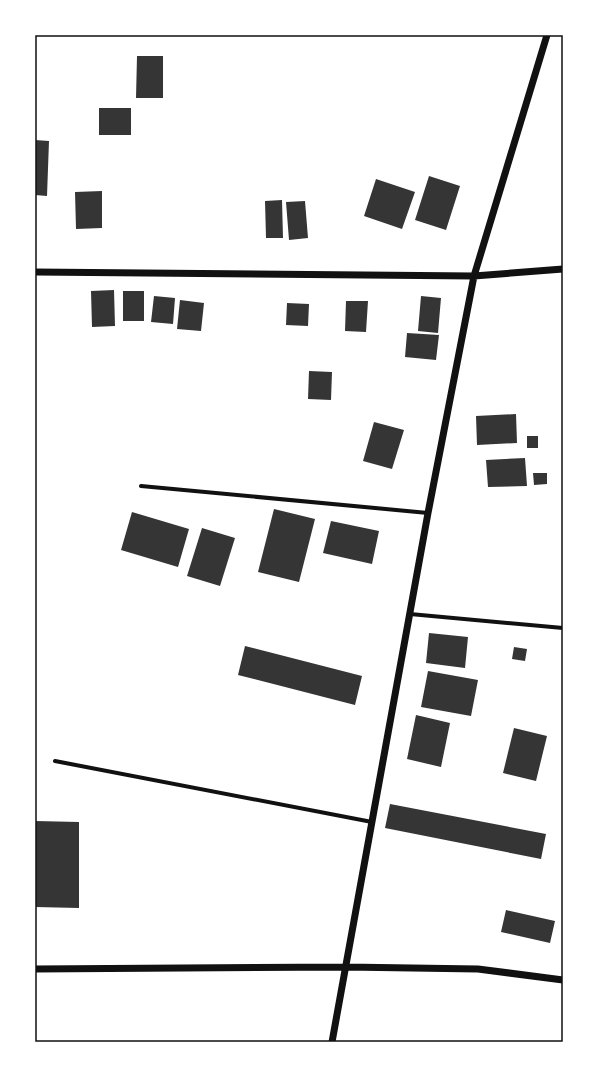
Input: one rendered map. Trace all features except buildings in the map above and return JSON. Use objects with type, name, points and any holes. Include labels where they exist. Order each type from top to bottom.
[{"type":"street","points":[[332,1042],[428,513],[474,276],[547,35]]},
{"type":"street","points":[[35,272],[474,276],[563,268]]},
{"type":"street","points":[[141,486],[428,513]]},
{"type":"street","points":[[410,614],[563,628]]},
{"type":"street","points":[[55,761],[372,822]]},
{"type":"street","points":[[35,969],[346,967],[478,969],[563,980]]}]
